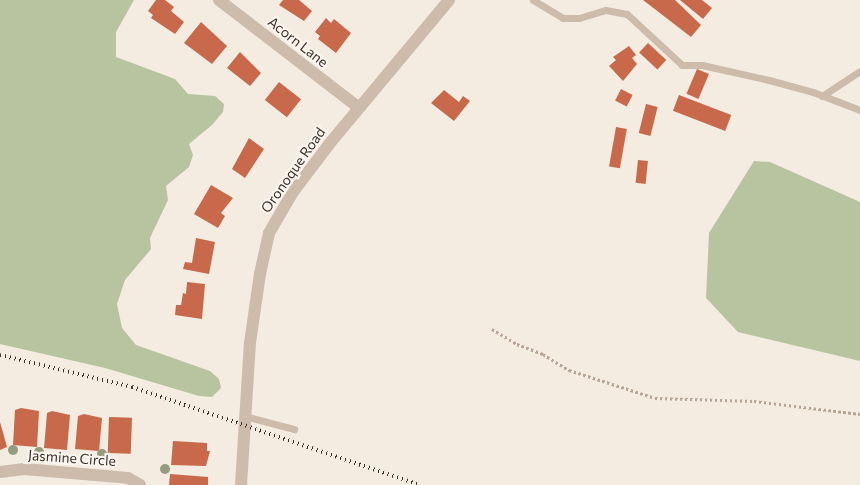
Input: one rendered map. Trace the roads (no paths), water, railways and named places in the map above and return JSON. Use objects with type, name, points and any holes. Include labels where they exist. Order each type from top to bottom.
[{"type":"street","name":"Acorn Lane","points":[[219,0],[358,107]]},
{"type":"street","name":"Oronoque Road","points":[[241,485],[253,317],[269,233],[301,181],[358,107],[449,0]]},
{"type":"street","name":"Jasmine Circle","points":[[0,472],[24,469],[119,477],[133,479],[140,485]]},
{"type":"lane","points":[[533,0],[563,18],[579,18],[606,10],[627,14],[682,65],[719,68],[822,96],[860,110]]},
{"type":"lane","points":[[822,96],[860,71]]},
{"type":"lane","points":[[245,416],[294,429]]},
{"type":"railway","points":[[0,355],[132,387],[420,485]]}]
